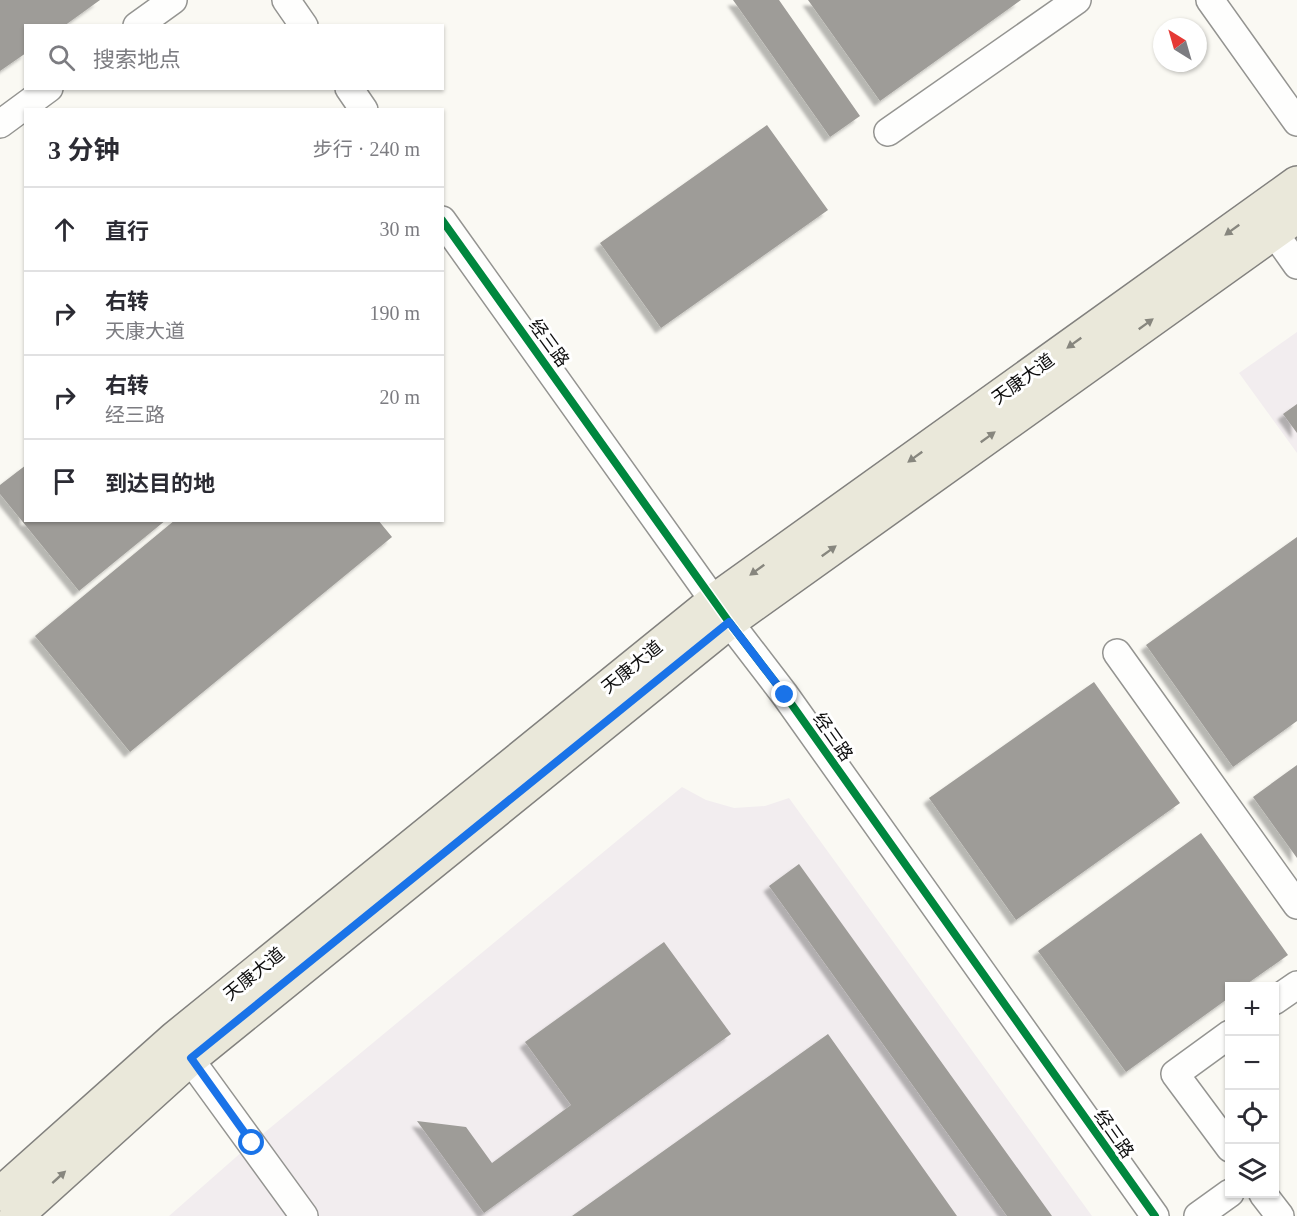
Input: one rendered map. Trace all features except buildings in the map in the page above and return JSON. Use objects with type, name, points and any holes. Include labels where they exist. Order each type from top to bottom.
[{"type":"main road","name":"天康大道","points":[[0,1194],[722,611],[1276,220],[1297,183]]},
{"type":"main road","name":"天康大道","points":[[16,1216],[183,1048]]},
{"type":"street","points":[[140,24],[173,0]]},
{"type":"street","points":[[286,0],[303,24]]},
{"type":"street","points":[[888,132],[1077,0]]},
{"type":"street","points":[[1210,0],[1297,122]]},
{"type":"street","points":[[0,124],[46,90]]},
{"type":"street","points":[[350,90],[363,108]]},
{"type":"street","points":[[1276,220],[1297,265]]},
{"type":"street","name":"经三路","points":[[444,223],[722,611],[785,695],[1155,1216]]},
{"type":"street","points":[[1117,653],[1297,905]]},
{"type":"street","points":[[1279,998],[1297,985]]},
{"type":"street","points":[[1227,1036],[1175,1074],[1227,1144]]},
{"type":"street","points":[[183,1048],[304,1216]]},
{"type":"street","points":[[1198,1216],[1225,1197]]},
{"type":"street","points":[[1266,1198],[1280,1216]]},
{"type":"shaded area","points":[[1297,332],[1297,453],[1239,373]]},
{"type":"shaded area","points":[[682,787],[706,800],[734,808],[765,806],[789,798],[1092,1216],[169,1216],[252,1143]]},
{"type":"cycle path","points":[[444,223],[729,622],[785,695],[1155,1216]]},
{"type":"route","points":[[252,1143],[191,1058],[729,622],[785,695]]}]
